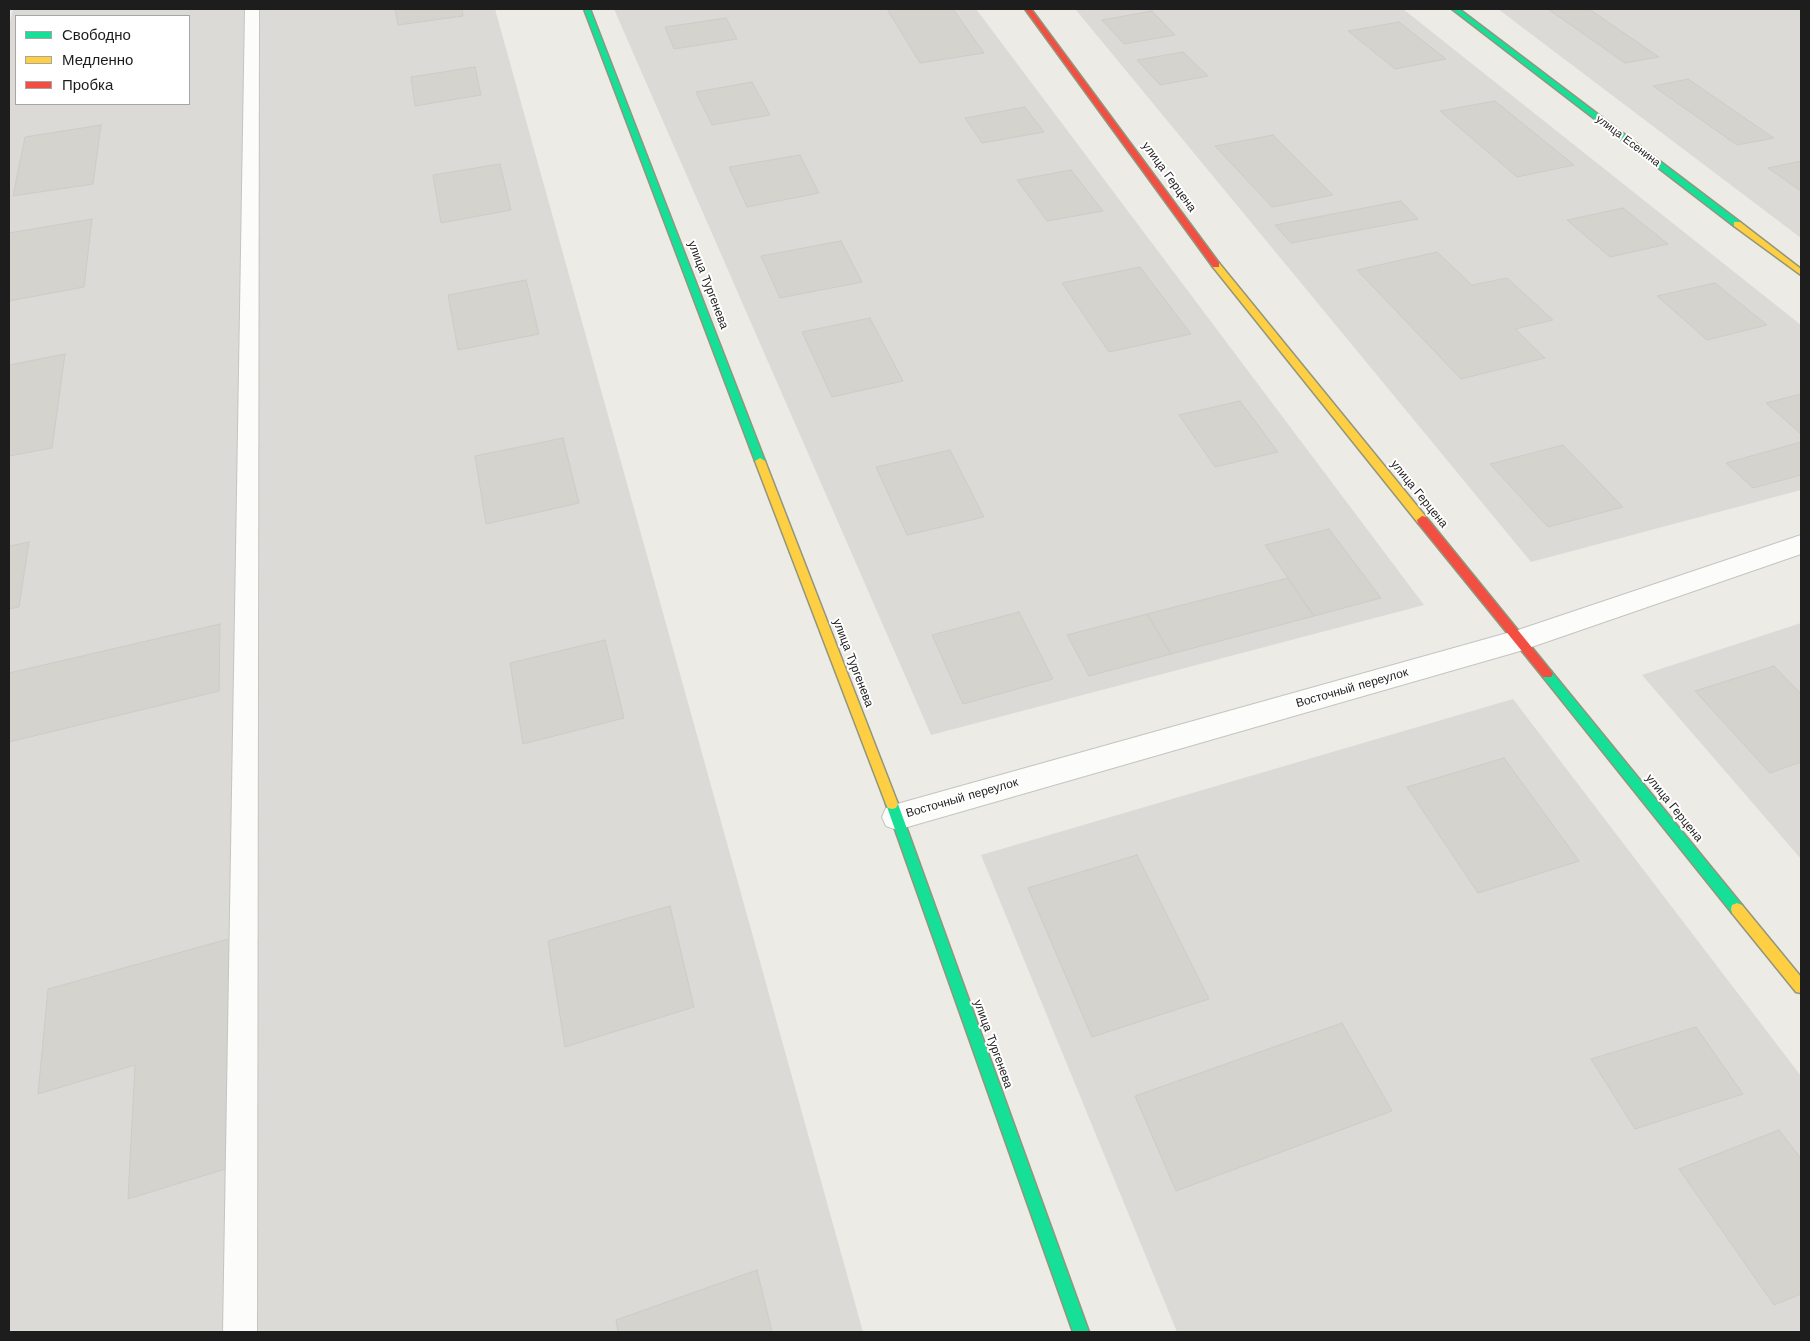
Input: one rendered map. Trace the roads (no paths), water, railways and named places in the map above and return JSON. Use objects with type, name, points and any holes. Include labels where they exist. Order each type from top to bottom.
[{"type":"street","name":"улица Тургенева","points":[[586,9],[897,817],[1081,1332]]},
{"type":"street","name":"улица Герцена","points":[[1028,9],[1235,290],[1801,987]]},
{"type":"street","name":"улица Есенина","points":[[1455,9],[1801,272]]},
{"type":"street","name":"Восточный переулок","points":[[897,817],[1520,640],[1801,544]]},
{"type":"lane","points":[[240,1332],[252,9]]}]
